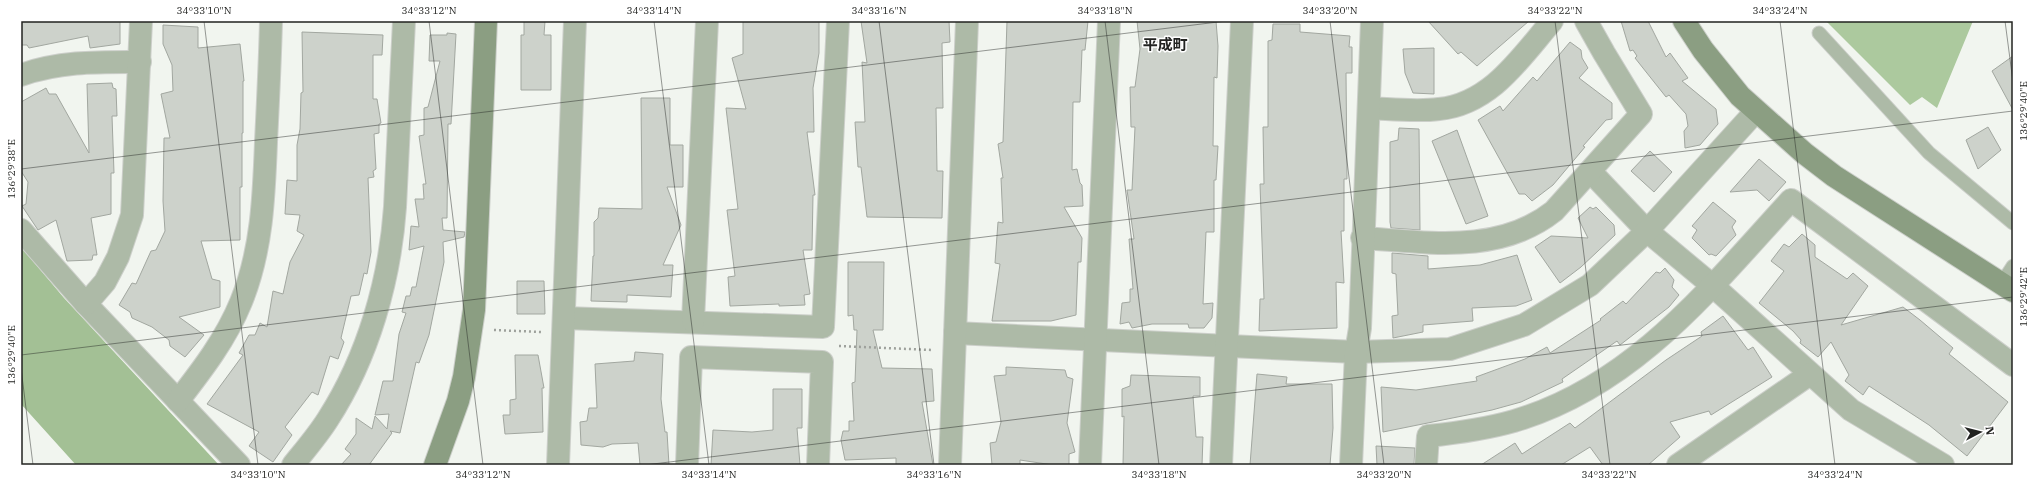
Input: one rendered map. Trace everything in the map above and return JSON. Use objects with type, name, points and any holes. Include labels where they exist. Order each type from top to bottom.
[{"type":"street","points":[[86,304],[105,282],[118,257],[132,216],[141,21]]},
{"type":"street","points":[[178,401],[214,354],[227,331],[241,301],[257,252],[264,182],[271,21]]},
{"type":"street","points":[[293,465],[327,420],[343,393],[373,322],[386,274],[394,232],[404,21]]},
{"type":"street","points":[[436,465],[450,429],[460,395],[470,343],[474,310],[486,21]]},
{"type":"street","points":[[558,465],[575,21]]},
{"type":"street","points":[[693,321],[707,21]]},
{"type":"street","points":[[564,318],[693,321],[824,327],[838,21]]},
{"type":"street","points":[[950,465],[967,21]]},
{"type":"street","points":[[1090,465],[1109,21]]},
{"type":"street","points":[[1221,465],[1242,21]]},
{"type":"street","points":[[1350,465],[1356,352],[1360,328],[1362,238],[1372,21]]},
{"type":"street","points":[[1369,108],[1422,110],[1440,109],[1452,107],[1483,94],[1499,82],[1552,21]]},
{"type":"street","points":[[1362,238],[1467,243],[1486,241],[1516,233],[1544,219],[1554,211],[1591,172],[1641,114],[1586,21]]},
{"type":"street","points":[[1684,21],[1712,61],[1740,96],[1804,153],[1834,176],[2009,280]]},
{"type":"street","points":[[21,75],[49,67],[78,63],[140,62]]},
{"type":"street","points":[[955,333],[1096,341],[1356,352],[1450,349],[1524,325],[1590,285],[1647,231],[1756,111]]},
{"type":"street","points":[[1591,172],[1647,231],[1713,286],[1851,410],[1943,465]]},
{"type":"street","points":[[1426,465],[1428,436],[1474,430],[1515,421],[1572,398],[1608,378],[1650,347],[1713,286],[1791,200],[2013,365]]},
{"type":"street","points":[[21,230],[86,304],[239,465]]},
{"type":"street","points":[[687,465],[691,357],[822,362],[818,465]]},
{"type":"street","points":[[1678,465],[1810,374]]},
{"type":"lane","points":[[1819,33],[1929,153],[2013,223]]},
{"type":"path","points":[[490,330],[545,333]]},
{"type":"shaded area","points":[[1826,21],[1973,21],[1937,108],[1922,97],[1910,105]]},
{"type":"shaded area","points":[[21,247],[64,298],[219,465],[76,465],[21,404]]},
{"type":"building","points":[[21,21],[120,21],[120,44],[90,48],[88,36],[29,48],[27,45],[21,45]]},
{"type":"building","points":[[524,21],[545,21],[544,35],[551,35],[551,90],[521,90],[521,35],[524,35]]},
{"type":"building","points":[[743,21],[819,21],[819,53],[813,88],[814,132],[807,132],[815,195],[813,195],[812,250],[803,250],[810,294],[804,295],[805,305],[779,306],[779,304],[730,306],[728,277],[735,276],[727,210],[738,209],[726,108],[746,109],[732,58],[743,54]]},
{"type":"building","points":[[861,21],[949,21],[950,42],[942,43],[943,108],[936,108],[937,171],[943,171],[942,218],[867,217],[861,167],[858,167],[855,122],[865,122],[862,62],[867,63]]},
{"type":"building","points":[[1007,21],[1088,21],[1085,50],[1082,50],[1080,102],[1073,102],[1072,170],[1077,169],[1080,183],[1082,185],[1083,206],[1064,207],[1082,238],[1081,262],[1078,262],[1076,315],[1051,321],[992,321],[1000,264],[995,263],[998,222],[1003,223],[1001,178],[1003,178],[998,144],[1003,142]]},
{"type":"building","points":[[1137,21],[1216,21],[1218,46],[1217,78],[1214,77],[1213,146],[1218,146],[1216,180],[1214,180],[1214,232],[1206,232],[1203,304],[1213,303],[1212,318],[1204,328],[1189,328],[1188,324],[1152,324],[1132,328],[1129,322],[1120,324],[1122,303],[1130,302],[1130,289],[1133,289],[1129,239],[1134,239],[1127,190],[1132,190],[1135,127],[1131,127],[1130,87],[1135,87],[1140,49]]},
{"type":"building","points":[[1428,21],[1529,21],[1477,66],[1461,52],[1458,54]]},
{"type":"building","points":[[1621,21],[1648,21],[1666,57],[1670,53],[1688,78],[1682,81],[1716,109],[1718,124],[1700,145],[1685,148],[1684,131],[1688,126],[1686,114],[1669,95],[1666,97],[1635,58],[1637,56],[1633,50],[1630,51]]},
{"type":"building","points":[[1273,24],[1300,24],[1300,32],[1350,36],[1349,47],[1352,47],[1352,73],[1346,73],[1347,179],[1344,179],[1344,231],[1341,231],[1344,283],[1336,282],[1337,328],[1259,331],[1260,299],[1264,299],[1260,184],[1264,184],[1263,127],[1268,127],[1268,41],[1272,40]]},
{"type":"building","points":[[163,25],[198,27],[198,48],[240,44],[244,81],[242,187],[240,187],[240,240],[201,241],[212,279],[220,281],[220,307],[179,317],[204,335],[185,357],[170,346],[169,340],[152,327],[132,318],[130,312],[119,305],[132,283],[136,284],[151,251],[156,250],[165,231],[163,201],[164,138],[170,138],[161,94],[173,91],[172,65],[163,44]]},
{"type":"building","points":[[302,32],[383,35],[382,55],[373,55],[373,99],[377,99],[381,123],[379,124],[379,133],[374,134],[376,169],[373,171],[374,177],[368,178],[371,252],[367,274],[364,273],[359,295],[351,296],[341,338],[344,342],[338,359],[330,356],[318,395],[312,392],[285,427],[292,435],[273,462],[249,446],[259,432],[207,404],[243,355],[239,353],[249,335],[255,335],[260,323],[267,327],[273,291],[283,294],[290,262],[304,235],[297,231],[300,215],[285,214],[287,180],[297,181],[297,145],[300,129],[301,93],[303,92]]},
{"type":"building","points":[[447,33],[456,34],[451,124],[448,124],[447,218],[442,218],[443,230],[465,232],[464,237],[443,242],[444,262],[429,335],[419,363],[416,362],[400,433],[390,431],[392,433],[369,465],[341,465],[351,454],[345,449],[356,434],[356,418],[372,429],[375,416],[387,429],[389,414],[375,415],[383,381],[393,381],[399,334],[406,313],[402,312],[406,296],[410,296],[412,287],[416,287],[424,246],[409,250],[411,226],[419,227],[415,199],[424,199],[423,184],[426,184],[419,136],[424,135],[424,108],[428,107],[440,61],[429,61],[430,35],[447,35]]},
{"type":"building","points":[[1570,42],[1581,50],[1582,58],[1588,68],[1579,78],[1612,103],[1612,119],[1606,120],[1583,146],[1585,147],[1553,185],[1532,201],[1525,194],[1519,194],[1478,120],[1500,106],[1503,111],[1533,77],[1537,81]]},
{"type":"building","points":[[1434,48],[1434,94],[1413,93],[1405,73],[1403,49]]},
{"type":"building","points":[[2013,56],[2013,110],[1992,71]]},
{"type":"building","points":[[112,83],[113,88],[116,89],[117,116],[112,116],[114,173],[111,173],[111,214],[91,218],[97,255],[93,255],[92,260],[67,261],[56,220],[38,230],[22,206],[26,204],[28,182],[21,171],[21,102],[46,88],[49,94],[56,94],[89,153],[87,84]]},
{"type":"building","points":[[641,98],[670,98],[670,145],[683,145],[683,187],[667,187],[681,225],[663,265],[673,265],[671,297],[627,295],[627,302],[591,301],[594,256],[594,222],[598,218],[599,208],[642,209]]},
{"type":"building","points":[[1988,127],[2001,150],[1978,169],[1966,140]]},
{"type":"building","points":[[1399,128],[1419,129],[1420,230],[1391,228],[1390,142],[1398,140]]},
{"type":"building","points":[[1457,130],[1488,216],[1466,224],[1432,141]]},
{"type":"building","points":[[1650,151],[1672,172],[1654,192],[1631,171]]},
{"type":"building","points":[[1759,159],[1786,182],[1769,201],[1757,190],[1730,192]]},
{"type":"building","points":[[1713,202],[1736,221],[1732,227],[1736,235],[1716,256],[1711,254],[1709,255],[1692,238],[1697,230],[1692,226]]},
{"type":"building","points":[[1590,207],[1593,209],[1596,207],[1614,225],[1615,235],[1581,267],[1560,283],[1535,247],[1551,236],[1588,238],[1578,218]]},
{"type":"building","points":[[1802,234],[1815,245],[1815,257],[1847,279],[1853,273],[1868,286],[1841,325],[1903,307],[1953,348],[1949,354],[2008,402],[1967,456],[1929,425],[1869,386],[1863,395],[1845,381],[1849,375],[1831,342],[1818,357],[1800,343],[1801,340],[1793,331],[1759,303],[1784,271],[1771,261],[1784,244],[1789,247]]},
{"type":"building","points":[[1392,253],[1428,256],[1428,269],[1480,265],[1517,255],[1532,300],[1516,306],[1472,308],[1473,321],[1423,325],[1423,332],[1393,338],[1392,316],[1398,315],[1396,274],[1392,273]]},
{"type":"building","points":[[848,262],[884,262],[883,330],[873,330],[882,368],[932,369],[934,401],[922,402],[933,465],[896,465],[896,458],[845,460],[841,440],[843,431],[849,431],[849,421],[854,421],[852,383],[855,382],[857,330],[854,330],[853,315],[848,316]]},
{"type":"building","points":[[1665,268],[1674,280],[1672,287],[1679,295],[1669,307],[1620,345],[1617,341],[1562,379],[1563,382],[1521,402],[1492,410],[1383,432],[1381,387],[1416,390],[1477,381],[1476,377],[1525,359],[1547,347],[1550,353],[1601,320],[1600,319],[1623,301],[1626,304],[1656,272],[1660,273]]},
{"type":"building","points":[[517,281],[544,281],[545,314],[517,314]]},
{"type":"building","points":[[1723,316],[1748,350],[1753,347],[1772,377],[1711,415],[1709,411],[1670,422],[1680,437],[1648,465],[1603,465],[1590,447],[1561,465],[1481,465],[1515,443],[1522,454],[1570,423],[1575,428],[1666,360],[1702,336],[1701,332]]},
{"type":"building","points":[[635,352],[663,354],[661,399],[665,432],[667,432],[669,465],[640,465],[638,443],[612,444],[603,447],[581,445],[580,422],[587,421],[589,408],[597,408],[595,364],[634,361]]},
{"type":"building","points":[[515,355],[538,355],[544,388],[542,388],[543,432],[505,434],[503,415],[510,415],[510,400],[516,399]]},
{"type":"building","points":[[1006,367],[1065,370],[1067,377],[1073,379],[1067,423],[1075,452],[1069,454],[1069,465],[1053,465],[1020,460],[1020,465],[992,465],[990,443],[996,442],[1001,422],[994,376],[1006,375]]},
{"type":"building","points":[[1257,374],[1287,377],[1286,384],[1332,384],[1333,428],[1330,465],[1250,465]]},
{"type":"building","points":[[1131,375],[1200,377],[1200,396],[1193,396],[1196,437],[1203,437],[1202,465],[1123,465],[1124,416],[1122,417],[1122,389],[1130,386]]},
{"type":"building","points":[[773,389],[802,389],[802,428],[797,428],[800,465],[711,465],[713,430],[752,432],[773,430]]},
{"type":"building","points":[[1376,446],[1415,448],[1414,465],[1377,465]]},
{"type":"district","name":"平成町","points":[[1165,44]]}]
